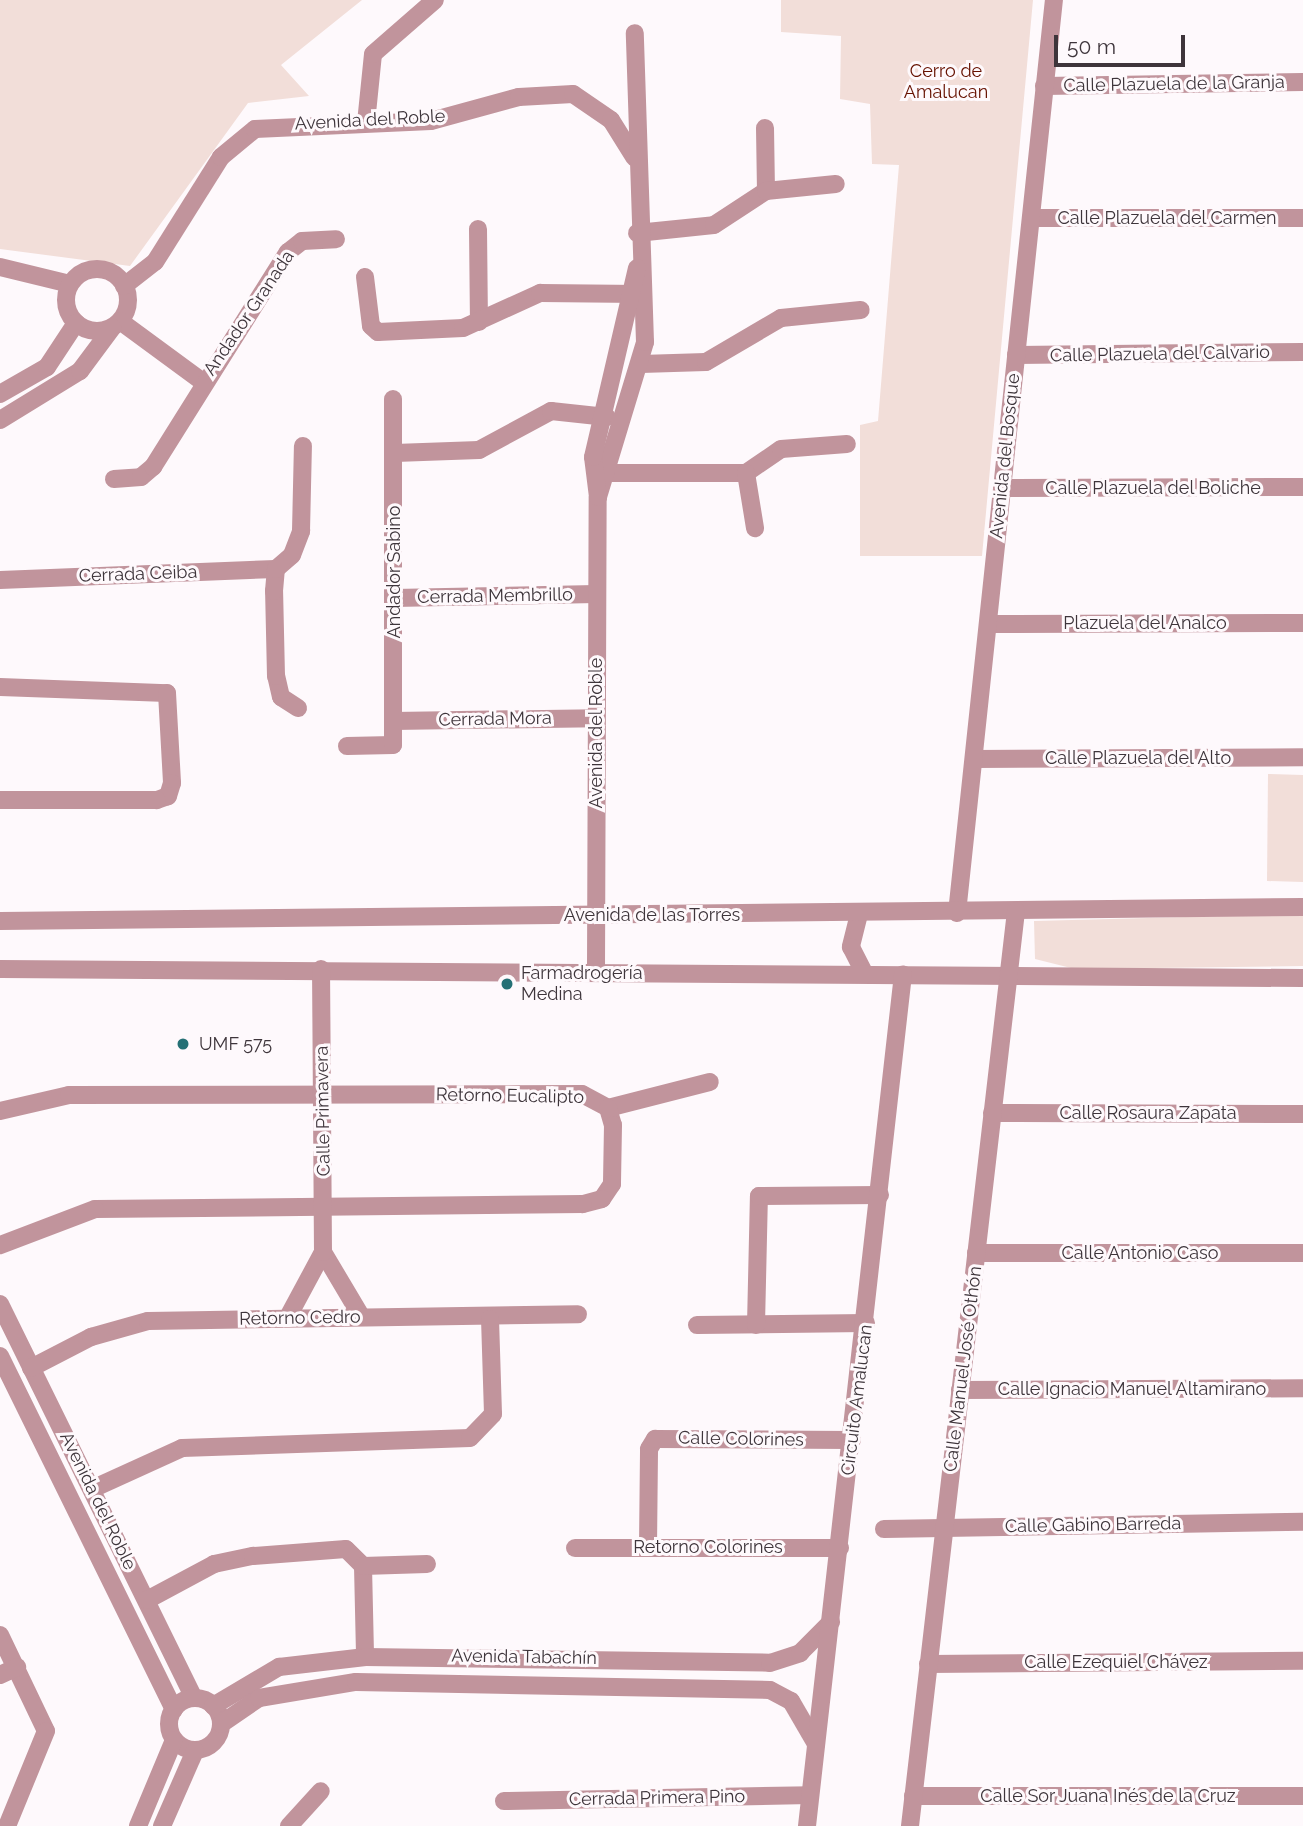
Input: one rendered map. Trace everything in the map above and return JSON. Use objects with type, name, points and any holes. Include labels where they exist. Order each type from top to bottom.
[{"type":"street","points":[[366,123],[373,54],[435,0]]},
{"type":"street","name":"Avenida del Bosque","points":[[957,913],[1054,0]]},
{"type":"street","points":[[634,157],[635,33]]},
{"type":"street","name":"Calle Plazuela de la Granja","points":[[1044,86],[1303,82]]},
{"type":"street","name":"Avenida del Roble","points":[[124,286],[155,262],[236,141],[276,125],[430,121],[519,97],[573,94],[611,120],[634,157],[637,294],[642,364],[629,410],[602,473]]},
{"type":"street","points":[[765,128],[766,191]]},
{"type":"street","points":[[637,233],[714,225],[766,191],[836,184]]},
{"type":"street","name":"Calle Plazuela del Carmen","points":[[1031,218],[1303,218]]},
{"type":"street","points":[[478,229],[479,322]]},
{"type":"street","name":"Andador Granada","points":[[114,479],[148,473],[203,382],[294,245],[336,239]]},
{"type":"street","points":[[0,267],[71,284]]},
{"type":"street","points":[[0,420],[80,371],[116,324],[124,286],[105,270],[92,270],[71,284],[66,297],[76,323],[93,331],[116,324]]},
{"type":"street","points":[[365,277],[371,326],[378,332],[463,328],[540,293],[637,294]]},
{"type":"street","name":"Avenida del Roble","points":[[596,970],[596,594],[598,497],[602,473],[602,405],[623,346],[637,294]]},
{"type":"street","points":[[642,364],[706,362],[794,313],[861,310]]},
{"type":"street","points":[[0,394],[47,367],[76,323]]},
{"type":"street","points":[[116,324],[203,382]]},
{"type":"street","name":"Calle Plazuela del Calvario","points":[[1016,355],[1303,352]]},
{"type":"street","name":"Andador Sabino","points":[[346,746],[393,745],[393,399]]},
{"type":"street","points":[[395,453],[466,453],[551,411],[602,405],[629,410]]},
{"type":"street","points":[[602,473],[746,473],[781,449],[847,444]]},
{"type":"street","points":[[298,708],[281,697],[276,676],[276,569],[292,555],[301,531],[303,446]]},
{"type":"street","points":[[746,473],[755,528]]},
{"type":"street","name":"Calle Plazuela del Boliche","points":[[1002,488],[1303,487]]},
{"type":"street","name":"Cerrada Ceiba","points":[[0,580],[276,569]]},
{"type":"street","name":"Cerrada Membrillo","points":[[394,598],[596,594]]},
{"type":"street","name":"Plazuela del Analco","points":[[988,624],[1303,623]]},
{"type":"street","points":[[0,687],[167,693],[168,796],[0,800]]},
{"type":"street","name":"Cerrada Mora","points":[[393,721],[596,718]]},
{"type":"street","name":"Calle Plazuela del Alto","points":[[974,759],[1303,757]]},
{"type":"street","name":"Avenida de las Torres","points":[[0,921],[957,913],[1303,906]]},
{"type":"street","name":"Calle Manuel José Othón","points":[[910,1826],[1016,911]]},
{"type":"street","points":[[859,914],[851,947],[864,973]]},
{"type":"street","points":[[0,969],[596,970],[1303,978]]},
{"type":"street","name":"Calle Primavera","points":[[288,1317],[323,1252],[321,969]]},
{"type":"street","name":"Circuito Amalucan","points":[[807,1826],[866,1323],[903,974]]},
{"type":"street","points":[[608,1108],[710,1082]]},
{"type":"street","name":"Retorno Eucalipto","points":[[0,1111],[69,1095],[582,1094],[608,1108],[611,1184],[602,1199],[95,1209],[0,1245]]},
{"type":"street","name":"Calle Rosaura Zapata","points":[[992,1113],[1303,1114]]},
{"type":"street","points":[[755,1325],[759,1196],[880,1195]]},
{"type":"street","points":[[323,1252],[361,1317]]},
{"type":"street","name":"Calle Antonio Caso","points":[[976,1253],[1303,1254]]},
{"type":"street","name":"Avenida del Roble","points":[[0,1304],[194,1698]]},
{"type":"street","name":"Retorno Cedro","points":[[32,1368],[122,1326],[288,1317],[490,1319],[579,1314]]},
{"type":"street","points":[[92,1489],[182,1448],[452,1440],[485,1427],[492,1414],[490,1319]]},
{"type":"street","points":[[697,1325],[866,1323]]},
{"type":"street","name":"Avenida del Roble","points":[[0,1356],[174,1710]]},
{"type":"street","name":"Calle Ignacio Manuel Altamirano","points":[[960,1390],[1303,1388]]},
{"type":"street","name":"Calle Colorines","points":[[648,1546],[649,1449],[655,1439],[852,1440]]},
{"type":"street","name":"Calle Gabino Barreda","points":[[884,1529],[1303,1522]]},
{"type":"street","name":"Retorno Colorines","points":[[575,1548],[840,1548]]},
{"type":"street","points":[[147,1600],[234,1558],[346,1549],[363,1566],[365,1657]]},
{"type":"street","points":[[363,1566],[427,1564]]},
{"type":"street","name":"Avenida Tabachín","points":[[213,1706],[279,1667],[365,1657],[770,1663],[806,1648],[831,1622]]},
{"type":"street","points":[[0,1634],[47,1731],[7,1826]]},
{"type":"street","name":"Calle Ezequiel Chávez","points":[[928,1664],[1303,1661]]},
{"type":"street","points":[[770,1663],[770,1690],[791,1701],[816,1744]]},
{"type":"street","points":[[0,1675],[17,1667]]},
{"type":"street","name":"Avenida Tabachín","points":[[221,1724],[259,1698],[356,1682],[770,1690]]},
{"type":"street","points":[[138,1826],[174,1740],[174,1710],[194,1698],[213,1706],[221,1724],[218,1737],[195,1751],[162,1826]]},
{"type":"street","points":[[174,1740],[195,1751]]},
{"type":"street","points":[[289,1826],[320,1791]]},
{"type":"street","name":"Cerrada Primera Pino","points":[[504,1801],[810,1795]]},
{"type":"street","name":"Calle Sor Juana Inés de la Cruz","points":[[913,1796],[1303,1796]]},
{"type":"green space","points":[[0,0],[362,0],[281,65],[309,96],[248,103],[130,266],[0,249]]},
{"type":"green space","name":"Cerro de Amalucan","points":[[781,0],[1033,0],[982,556],[860,556],[860,425],[878,421],[899,165],[872,164],[870,104],[840,99],[841,36],[781,32]]},
{"type":"green space","points":[[1268,774],[1303,775],[1303,882],[1267,881]]},
{"type":"green space","points":[[1303,914],[1303,966],[1075,969],[1035,959],[1034,921]]},
{"type":"place","name":"Farmadrogería Medina","points":[[507,984]]},
{"type":"place","name":"UMF 575","points":[[183,1044]]}]
